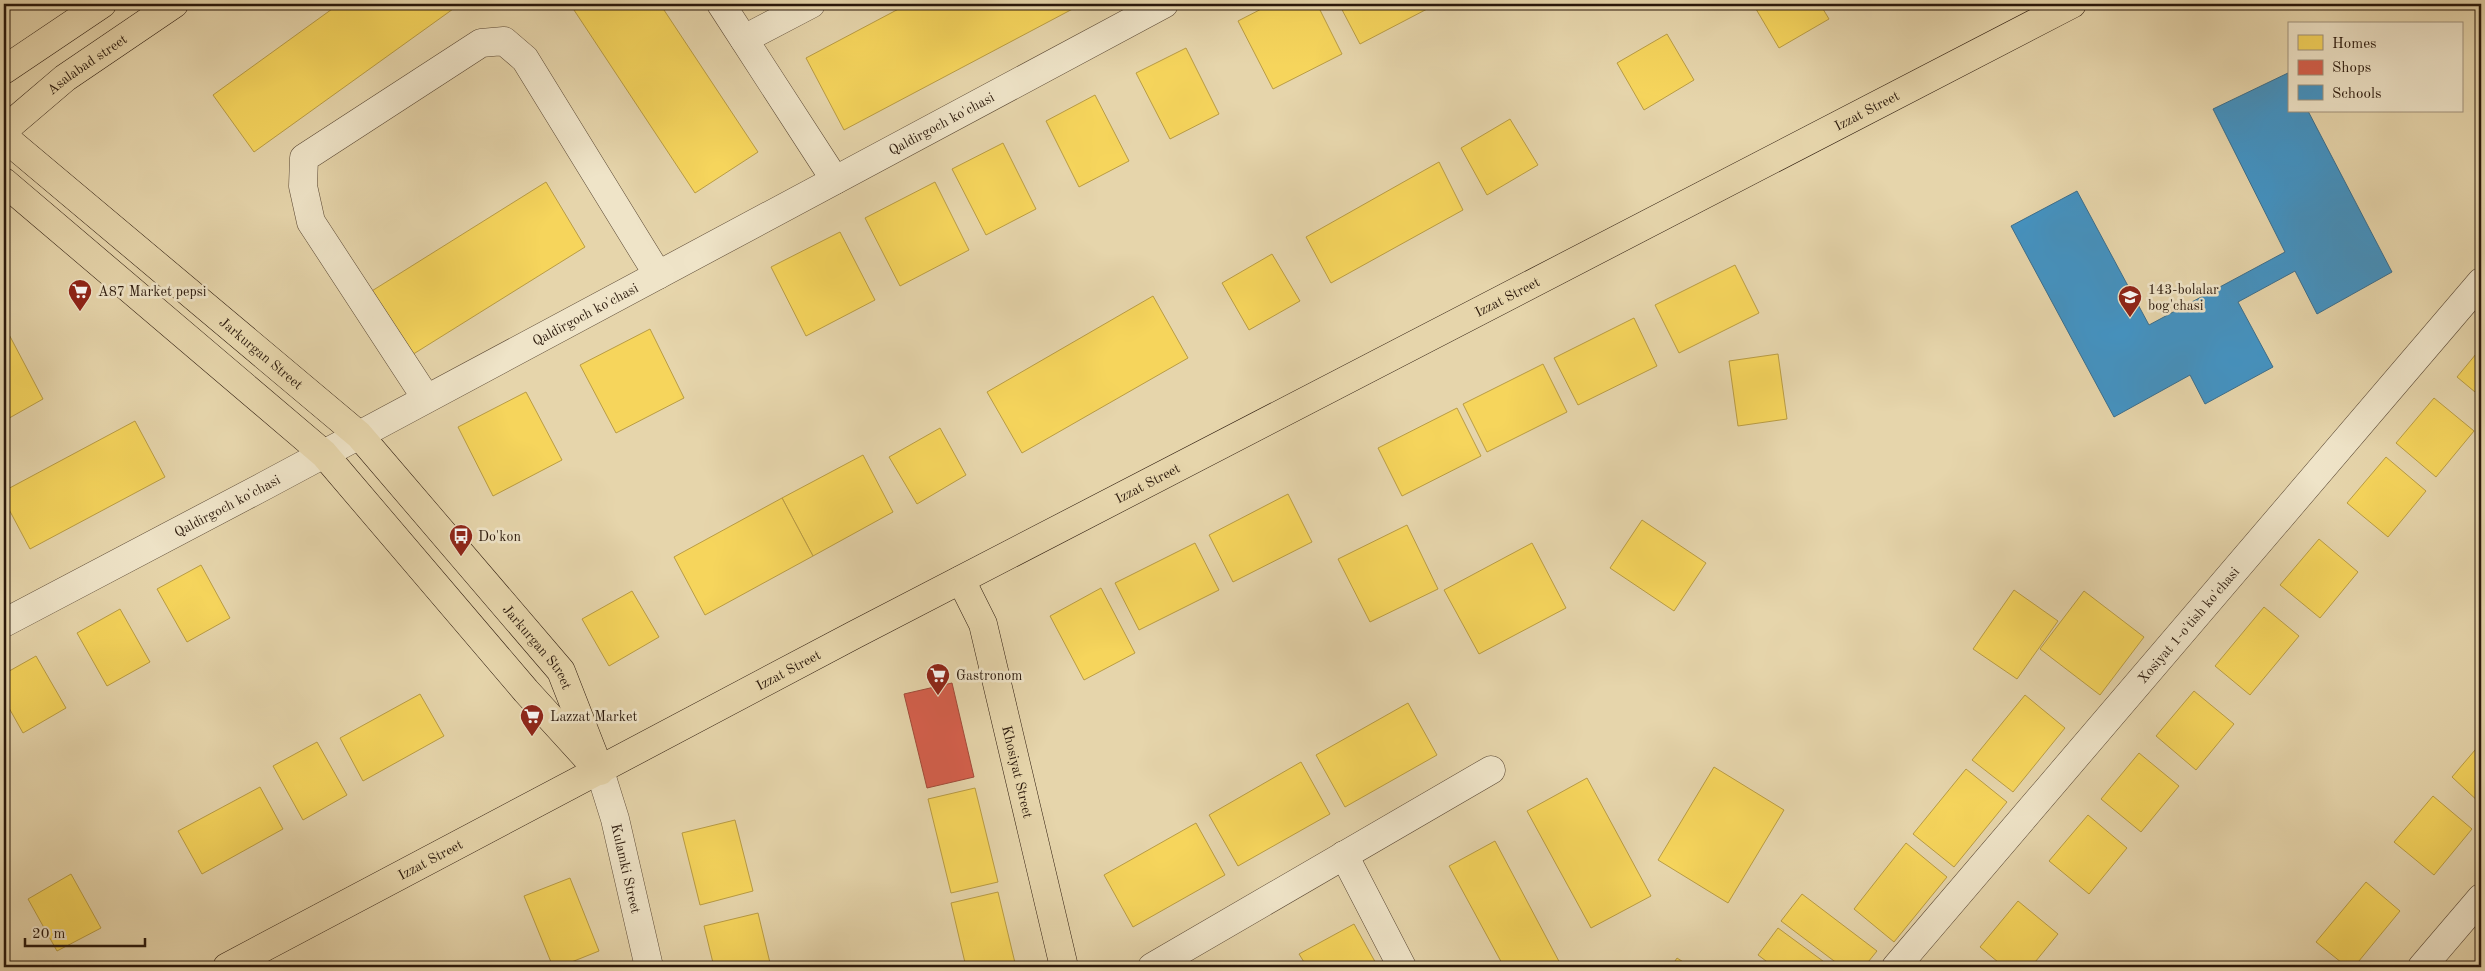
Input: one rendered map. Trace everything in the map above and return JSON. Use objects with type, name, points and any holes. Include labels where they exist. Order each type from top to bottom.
[{"type":"main road","points":[[4,70],[102,4]]},
{"type":"main road","name":"Asalabad street","points":[[4,130],[65,78],[174,4]]},
{"type":"main road","name":"Izzat Street","points":[[242,964],[600,771],[961,580],[2072,4]]},
{"type":"main road","name":"Jarkurgan Street","points":[[4,138],[359,435],[560,671],[600,771]]},
{"type":"main road","points":[[4,182],[324,454],[526,691],[600,771]]},
{"type":"main road","name":"Khosiyat Street","points":[[961,580],[982,624],[1064,967]]},
{"type":"street","points":[[721,4],[835,180]]},
{"type":"street","points":[[744,39],[811,4]]},
{"type":"street","name":"Qaldirgoch ko'chasi","points":[[4,623],[324,454],[1164,4]]},
{"type":"street","points":[[426,398],[311,222],[303,186],[304,158],[481,43],[504,41],[525,59],[658,275]]},
{"type":"street","name":"Xosiyat 1-o'tish ko'chasi","points":[[1896,967],[2481,282]]},
{"type":"street","points":[[1152,967],[1491,770]]},
{"type":"street","name":"Kulamki Street","points":[[600,771],[615,820],[650,967]]},
{"type":"street","points":[[1344,855],[1402,967]]},
{"type":"street","points":[[2422,967],[2481,898]]},
{"type":"building: Homes","points":[[339,4],[460,4],[254,152],[213,95]]},
{"type":"building: Homes","points":[[570,4],[660,4],[758,152],[695,193]]},
{"type":"building: Homes","points":[[908,4],[1082,4],[844,130],[806,58]]},
{"type":"building: Homes","points":[[1271,4],[1317,4],[1342,54],[1273,89],[1238,21]]},
{"type":"building: Homes","points":[[1339,4],[1427,4],[1429,8],[1360,44]]},
{"type":"building: Homes","points":[[1753,4],[1820,4],[1829,19],[1779,48]]},
{"type":"building: Homes","points":[[1667,34],[1694,80],[1644,110],[1617,63]]},
{"type":"building: Homes","points":[[1186,48],[1219,114],[1170,139],[1136,73]]},
{"type":"building: Homes","points":[[1095,95],[1129,161],[1079,187],[1046,121]]},
{"type":"building: Homes","points":[[1510,119],[1538,165],[1487,195],[1461,148]]},
{"type":"building: Homes","points":[[1003,143],[1036,209],[986,235],[952,169]]},
{"type":"building: Homes","points":[[1439,162],[1463,210],[1331,283],[1306,237]]},
{"type":"building: Homes","points":[[546,182],[585,247],[407,358],[367,294]]},
{"type":"building: Homes","points":[[935,182],[969,250],[900,286],[865,218]]},
{"type":"building: Homes","points":[[840,232],[875,300],[806,336],[771,267]]},
{"type":"building: Homes","points":[[1272,254],[1300,301],[1249,330],[1222,283]]},
{"type":"building: Homes","points":[[1735,265],[1759,313],[1679,353],[1655,305]]},
{"type":"building: Homes","points":[[1153,296],[1188,358],[1022,453],[987,392]]},
{"type":"building: Homes","points":[[1634,318],[1657,366],[1578,405],[1554,358]]},
{"type":"building: Homes","points":[[4,325],[43,399],[4,421]]},
{"type":"building: Homes","points":[[650,329],[684,398],[616,433],[580,365]]},
{"type":"building: Homes","points":[[2481,348],[2481,397],[2457,377]]},
{"type":"building: Homes","points":[[1778,354],[1787,419],[1738,426],[1729,361]]},
{"type":"building: Homes","points":[[1543,364],[1567,412],[1487,452],[1463,404]]},
{"type":"building: Homes","points":[[526,392],[562,460],[493,496],[458,427]]},
{"type":"building: Homes","points":[[2434,398],[2474,431],[2436,477],[2396,443]]},
{"type":"building: Homes","points":[[1457,408],[1481,456],[1402,496],[1378,448]]},
{"type":"building: Homes","points":[[135,421],[165,477],[30,549],[4,500],[4,491]]},
{"type":"building: Homes","points":[[940,428],[966,475],[917,504],[889,457]]},
{"type":"building: Homes","points":[[863,455],[893,512],[813,556],[782,498]]},
{"type":"building: Homes","points":[[2386,457],[2426,491],[2388,537],[2347,503]]},
{"type":"building: Homes","points":[[1288,494],[1312,542],[1233,582],[1209,535]]},
{"type":"building: Homes","points":[[782,498],[813,556],[705,615],[674,557]]},
{"type":"building: Homes","points":[[1642,520],[1706,563],[1674,611],[1610,568]]},
{"type":"building: Homes","points":[[1407,525],[1438,589],[1370,622],[1338,559]]},
{"type":"building: Homes","points":[[2319,539],[2358,572],[2320,618],[2280,585]]},
{"type":"building: Homes","points":[[1195,543],[1219,590],[1139,630],[1115,583]]},
{"type":"building: Homes","points":[[1532,543],[1566,608],[1479,654],[1444,590]]},
{"type":"building: Homes","points":[[201,565],[230,618],[187,642],[157,589]]},
{"type":"building: Homes","points":[[1101,588],[1135,653],[1084,680],[1050,616]]},
{"type":"building: Homes","points":[[2014,590],[2058,621],[2017,679],[1973,649]]},
{"type":"building: Homes","points":[[632,591],[659,637],[609,666],[582,619]]},
{"type":"building: Homes","points":[[2084,591],[2144,637],[2100,695],[2040,649]]},
{"type":"building: Homes","points":[[2264,607],[2299,636],[2250,695],[2215,666]]},
{"type":"building: Homes","points":[[120,609],[150,662],[107,686],[77,633]]},
{"type":"building: Homes","points":[[36,656],[66,708],[23,733],[4,699],[4,674]]},
{"type":"building: Homes","points":[[2194,691],[2234,724],[2196,770],[2156,736]]},
{"type":"building: Homes","points":[[420,694],[444,736],[363,781],[340,738]]},
{"type":"building: Homes","points":[[2025,695],[2065,728],[2013,792],[1972,760]]},
{"type":"building: Homes","points":[[1408,703],[1437,755],[1345,807],[1316,755]]},
{"type":"building: Homes","points":[[317,742],[347,795],[303,820],[273,766]]},
{"type":"building: Homes","points":[[2481,743],[2481,804],[2452,777]]},
{"type":"building: Homes","points":[[2139,753],[2179,786],[2141,832],[2101,799]]},
{"type":"building: Homes","points":[[1301,762],[1330,814],[1238,866],[1209,815]]},
{"type":"building: Homes","points":[[1714,767],[1784,810],[1728,903],[1658,860]]},
{"type":"building: Homes","points":[[1966,769],[2007,802],[1954,867],[1913,834]]},
{"type":"building: Homes","points":[[1587,778],[1651,896],[1591,928],[1527,811]]},
{"type":"building: Homes","points":[[260,787],[283,829],[202,874],[178,831]]},
{"type":"building: Homes","points":[[975,788],[998,882],[951,893],[928,799]]},
{"type":"building: Homes","points":[[2433,796],[2472,829],[2434,875],[2394,842]]},
{"type":"building: Homes","points":[[2088,815],[2127,848],[2089,894],[2049,861]]},
{"type":"building: Homes","points":[[735,820],[753,891],[700,905],[682,833]]},
{"type":"building: Homes","points":[[1196,823],[1225,875],[1133,927],[1104,875]]},
{"type":"building: Homes","points":[[1495,841],[1562,967],[1504,967],[1449,866]]},
{"type":"building: Homes","points":[[1906,843],[1947,877],[1894,942],[1854,909]]},
{"type":"building: Homes","points":[[71,874],[101,928],[57,951],[28,899]]},
{"type":"building: Homes","points":[[570,878],[599,951],[559,967],[553,967],[524,896]]},
{"type":"building: Homes","points":[[2366,882],[2400,911],[2354,967],[2347,967],[2316,942]]},
{"type":"building: Homes","points":[[998,892],[1016,967],[966,967],[951,903]]},
{"type":"building: Homes","points":[[1802,894],[1877,951],[1864,967],[1842,967],[1781,921]]},
{"type":"building: Homes","points":[[2018,901],[2058,934],[2031,967],[2004,967],[1980,947]]},
{"type":"building: Homes","points":[[758,913],[771,967],[714,967],[704,926]]},
{"type":"building: Homes","points":[[1354,924],[1378,967],[1307,967],[1299,954]]},
{"type":"building: Homes","points":[[1778,928],[1831,967],[1774,967],[1758,955]]},
{"type":"building: Homes","points":[[1677,958],[1691,967],[1671,967]]},
{"type":"building: Shops","points":[[952,683],[974,777],[927,788],[904,694]]},
{"type":"building: Schools","points":[[2288,73],[2288,112],[2309,112],[2392,272],[2317,314],[2295,271],[2238,302],[2273,367],[2205,404],[2190,375],[2114,417],[2011,226],[2077,191],[2149,325],[2285,252],[2213,109]]},
{"type":"place","name":"A87 Market pepsi","points":[[80,312]]},
{"type":"place","name":"143-bolalar bog'chasi","points":[[2130,318]]},
{"type":"place","name":"Do'kon","points":[[461,557]]},
{"type":"place","name":"Gastronom","points":[[938,696]]},
{"type":"place","name":"Lazzat Market","points":[[532,737]]}]
